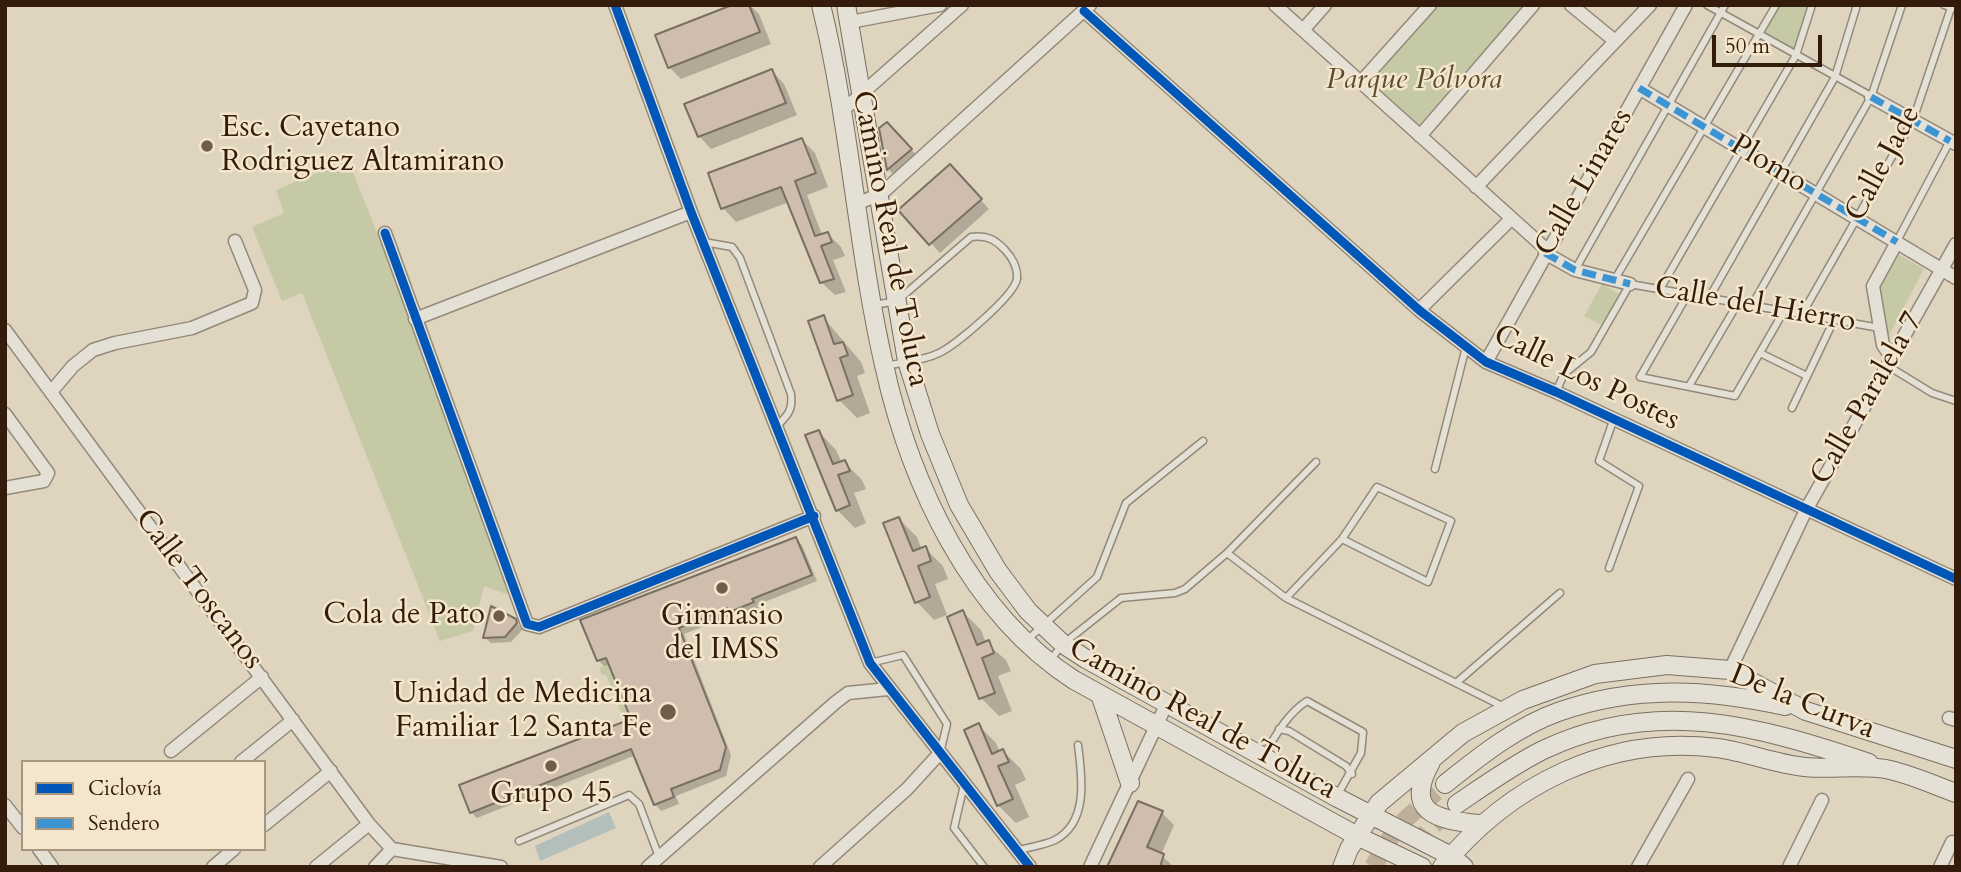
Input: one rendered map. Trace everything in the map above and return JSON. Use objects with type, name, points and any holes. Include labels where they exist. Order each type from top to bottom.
[{"type":"main road","name":"Camino Real de Toluca","points":[[821,5],[858,203],[884,366],[912,454],[937,515],[957,552],[1010,627],[1047,663],[1101,697],[1357,836],[1422,867]]},
{"type":"main road","name":"Camino Real de Toluca","points":[[848,14],[908,361],[939,458],[977,540],[1020,601],[1063,644],[1167,704],[1370,814],[1452,863]]},
{"type":"main road","points":[[957,552],[977,540]]},
{"type":"main road","name":"De la Curva","points":[[1342,867],[1370,814],[1463,733],[1507,708],[1595,674],[1667,665],[1730,670],[1806,711],[1956,759]]},
{"type":"main road","points":[[1445,784],[1493,746],[1556,712],[1639,691],[1734,695],[1806,711]]},
{"type":"main road","points":[[1101,697],[1130,783]]},
{"type":"main road","points":[[1457,804],[1544,750],[1626,723],[1684,720],[1742,725],[1889,769]]},
{"type":"main road","name":"De la Curva","points":[[1452,863],[1479,824],[1543,781],[1583,762],[1628,748],[1676,745],[1718,748],[1805,767],[1889,769],[1956,793]]},
{"type":"main road","points":[[1434,756],[1420,786],[1424,804],[1437,817],[1479,824]]},
{"type":"street","points":[[615,5],[691,212],[814,516],[870,663],[1030,867]]},
{"type":"street","points":[[848,14],[940,5]]},
{"type":"street","points":[[841,112],[962,5]]},
{"type":"street","points":[[1275,5],[1546,251],[1575,270],[1630,284]]},
{"type":"street","points":[[1303,30],[1325,5]]},
{"type":"street","points":[[1360,82],[1430,5]]},
{"type":"street","points":[[1420,136],[1533,5]]},
{"type":"street","points":[[1571,5],[1615,41]]},
{"type":"street","points":[[1476,187],[1650,5]]},
{"type":"street","name":"Calle Linares","points":[[1486,362],[1686,5]]},
{"type":"street","points":[[858,203],[881,194],[1087,8]]},
{"type":"street","name":"Calle Los Postes","points":[[1087,8],[1419,310],[1486,362],[1556,392],[1613,421],[1956,579]]},
{"type":"street","name":"Plomo","points":[[1639,88],[1956,278]]},
{"type":"street","points":[[1871,97],[1953,142]]},
{"type":"street","points":[[415,319],[691,212]]},
{"type":"street","points":[[1419,310],[1511,219]]},
{"type":"street","points":[[385,233],[524,619],[533,627],[814,516]]},
{"type":"street","points":[[51,392],[72,366],[93,350],[192,328],[253,303],[255,290],[235,242]]},
{"type":"street","points":[[1890,362],[1883,345],[1873,286],[1897,242]]},
{"type":"street","name":"Calle Paralela 7","points":[[1730,670],[1806,510],[1956,244]]},
{"type":"street","name":"Calle Toscanos","points":[[5,330],[369,824],[392,849]]},
{"type":"street","points":[[5,414],[47,470],[44,481],[5,488]]},
{"type":"street","points":[[171,751],[262,677]]},
{"type":"street","points":[[648,867],[848,693],[888,689]]},
{"type":"street","points":[[1090,867],[1158,728],[1167,704]]},
{"type":"street","points":[[243,760],[293,720]]},
{"type":"street","points":[[820,867],[907,789],[940,753]]},
{"type":"street","points":[[266,823],[331,771]]},
{"type":"street","points":[[1638,867],[1688,779]]},
{"type":"street","points":[[1789,867],[1822,800]]},
{"type":"street","points":[[5,805],[21,825]]},
{"type":"street","points":[[316,867],[369,824]]},
{"type":"street","points":[[1940,867],[1952,842]]},
{"type":"street","points":[[375,867],[392,849],[500,867]]},
{"type":"street","points":[[40,851],[52,867]]},
{"type":"street","points":[[213,867],[232,851]]},
{"type":"lane","points":[[1707,5],[1871,97]]},
{"type":"lane","points":[[1575,270],[1725,5]]},
{"type":"lane","points":[[1615,279],[1776,5]]},
{"type":"lane","points":[[1660,289],[1796,55],[1811,5]]},
{"type":"lane","points":[[1709,298],[1835,77],[1857,5]]},
{"type":"lane","points":[[1752,305],[1871,97],[1902,5]]},
{"type":"lane","name":"Calle Jade","points":[[1802,314],[1913,120],[1950,7]]},
{"type":"lane","points":[[1897,242],[1953,142]]},
{"type":"lane","points":[[874,305],[897,301],[971,237],[985,235],[998,242],[1016,266],[1017,279],[1011,292],[951,346],[928,358],[884,366]]},
{"type":"lane","points":[[703,242],[732,247],[740,258],[791,394],[793,406],[778,426]]},
{"type":"lane","points":[[1556,392],[1564,374],[1591,352],[1630,284]]},
{"type":"lane","name":"Calle del Hierro","points":[[1630,284],[1880,328]]},
{"type":"lane","points":[[1688,294],[1640,377],[1735,396],[1784,311]]},
{"type":"lane","points":[[1689,386],[1738,303]]},
{"type":"lane","points":[[1792,408],[1834,320]]},
{"type":"lane","points":[[1435,469],[1466,347]]},
{"type":"lane","points":[[1760,353],[1807,376]]},
{"type":"lane","points":[[1890,362],[1932,393],[1956,401]]},
{"type":"lane","points":[[1609,568],[1639,486],[1599,461],[1613,421]]},
{"type":"lane","points":[[1026,642],[1097,577],[1126,503],[1203,441]]},
{"type":"lane","points":[[1047,663],[1063,644],[1121,598],[1175,593],[1185,589],[1227,553],[1316,462]]},
{"type":"lane","points":[[1286,598],[1342,539],[1377,487],[1451,522],[1428,582],[1342,539]]},
{"type":"lane","points":[[1227,553],[1286,598],[1507,708]]},
{"type":"lane","points":[[1456,683],[1560,593]]},
{"type":"lane","points":[[870,663],[902,655],[947,724],[940,753]]},
{"type":"lane","points":[[1263,757],[1279,729],[1298,707],[1307,701],[1363,733],[1362,753],[1336,797]]},
{"type":"lane","points":[[1279,729],[1289,732],[1346,766],[1352,774]]},
{"type":"lane","points":[[1017,851],[1056,839],[1071,827],[1082,792],[1078,746]]},
{"type":"lane","points":[[964,785],[954,828],[984,867]]},
{"type":"lane","points":[[519,841],[629,795],[639,804],[659,857]]},
{"type":"green space","name":"Parque Pólvora","points":[[1439,5],[1525,5],[1416,128],[1366,84]]},
{"type":"green space","points":[[1779,5],[1808,5],[1794,50],[1762,32]]},
{"type":"green space","points":[[348,160],[434,375],[514,588],[506,594],[484,586],[473,631],[440,641],[302,293],[282,301],[252,227],[284,213],[276,190]]},
{"type":"green space","points":[[1896,253],[1924,269],[1886,341],[1876,286]]},
{"type":"green space","points":[[1602,284],[1621,295],[1603,326],[1584,316]]},
{"type":"green space","points":[[608,664],[629,715],[623,717],[606,675],[602,675],[599,668]]},
{"type":"shaded area","points":[[609,812],[616,828],[540,861],[535,846]]},
{"type":"building","points":[[732,5],[749,5],[760,32],[668,68],[655,35]]},
{"type":"building","points":[[772,69],[786,103],[698,137],[684,104]]},
{"type":"building","points":[[887,122],[912,149],[887,170],[879,128]]},
{"type":"building","points":[[802,138],[816,173],[795,181],[815,236],[828,232],[832,242],[821,246],[834,279],[820,283],[781,187],[721,209],[708,173]]},
{"type":"building","points":[[950,164],[982,199],[929,245],[898,210]]},
{"type":"building","points":[[824,315],[834,344],[843,342],[848,355],[840,358],[853,395],[837,401],[808,321]]},
{"type":"building","points":[[819,430],[833,464],[845,460],[850,471],[838,475],[850,505],[836,511],[805,435]]},
{"type":"building","points":[[899,517],[913,551],[926,546],[931,561],[918,566],[930,597],[915,603],[883,523]]},
{"type":"building","points":[[796,537],[812,575],[752,599],[754,602],[730,612],[728,608],[679,628],[726,747],[720,770],[671,789],[674,797],[654,805],[631,749],[470,813],[459,785],[631,719],[606,658],[597,661],[580,620]]},
{"type":"building","name":"Cola de Pato","points":[[491,606],[516,619],[517,623],[505,637],[483,638]]},
{"type":"building","points":[[963,610],[977,645],[989,640],[994,653],[982,658],[995,693],[979,699],[947,617]]},
{"type":"building","points":[[979,723],[992,754],[1003,749],[1009,762],[998,766],[1013,799],[997,806],[964,730]]},
{"type":"building","points":[[1138,801],[1163,811],[1147,847],[1164,854],[1160,867],[1107,867]]},
{"type":"tunnel","points":[[1373,867],[1397,827],[1445,784]]},
{"type":"tunnel","points":[[1400,867],[1428,830],[1451,810]]},
{"type":"marked path","points":[[1639,88],[1897,242]]},
{"type":"marked path","points":[[1871,97],[1950,141]]},
{"type":"marked path","points":[[1545,253],[1575,270],[1630,284]]},
{"type":"cycle path","points":[[615,5],[691,212],[870,663],[1030,867]]},
{"type":"cycle path","points":[[1084,11],[1419,310],[1486,362],[1556,392],[1956,579]]},
{"type":"cycle path","points":[[385,233],[527,624],[539,627],[814,516]]},
{"type":"place","name":"Esc. Cayetano Rodriguez Altamirano","points":[[207,146]]},
{"type":"place","name":"Gimnasio del IMSS","points":[[722,588]]},
{"type":"place","name":"Cola de Pato","points":[[499,616]]},
{"type":"place","name":"Unidad de Medicina Familiar 12 Santa Fe","points":[[668,712]]},
{"type":"place","name":"Grupo 45","points":[[551,766]]}]
